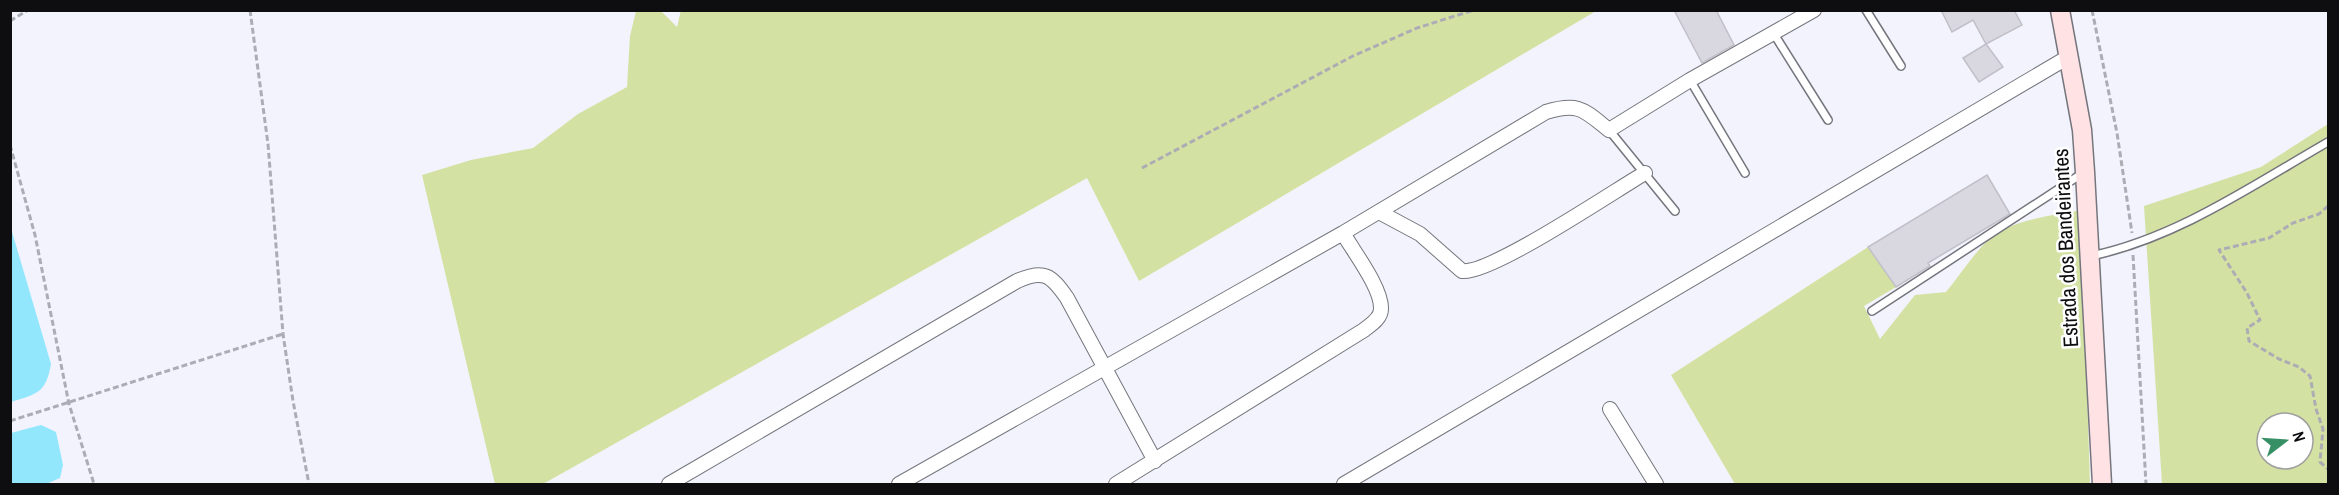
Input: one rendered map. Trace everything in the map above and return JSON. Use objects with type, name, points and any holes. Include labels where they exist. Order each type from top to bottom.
[{"type":"main road","name":"Estrada dos Bandeirantes","points":[[2060,10],[2082,129],[2102,484]]},
{"type":"street","points":[[899,484],[1343,233],[1546,112],[1563,107],[1576,107],[1609,130],[1690,80],[1814,10]]},
{"type":"street","points":[[1344,484],[2070,56]]},
{"type":"street","points":[[1379,212],[1420,234],[1462,271],[1472,271],[1511,254],[1645,173]]},
{"type":"street","points":[[1116,484],[1364,330],[1378,318],[1381,310],[1374,285],[1343,233]]},
{"type":"street","points":[[669,484],[1028,276],[1039,274],[1049,276],[1057,283],[1106,368],[1155,461]]},
{"type":"street","points":[[1610,409],[1656,484]]},
{"type":"lane","points":[[1866,10],[1901,66]]},
{"type":"lane","points":[[1774,33],[1828,120]]},
{"type":"lane","points":[[1690,80],[1745,173]]},
{"type":"lane","points":[[1609,130],[1675,211]]},
{"type":"lane","points":[[2089,256],[2121,250],[2184,224],[2328,142]]},
{"type":"lane","points":[[1872,311],[2085,171]]},
{"type":"path","points":[[10,21],[28,10]]},
{"type":"path","points":[[250,10],[268,144],[283,334],[309,484]]},
{"type":"path","points":[[1142,168],[1353,56],[1417,28],[1474,10]]},
{"type":"path","points":[[10,145],[35,235],[69,404],[94,484]]},
{"type":"path","points":[[2328,206],[2319,214],[2293,223],[2269,238],[2219,250],[2247,293],[2260,321],[2247,328],[2249,342],[2299,367],[2310,376],[2316,409],[2323,429],[2320,462],[2328,469]]},
{"type":"path","points":[[10,421],[283,334]]},
{"type":"green space","points":[[681,10],[1596,11],[1139,281],[1087,178],[543,484],[495,484],[422,175],[471,160],[533,148],[578,114],[627,87],[630,36],[636,11],[661,11],[677,27]]},
{"type":"green space","points":[[2328,124],[2328,484],[2162,484],[2144,206],[2261,167]]},
{"type":"green space","points":[[2081,210],[2090,484],[1735,484],[1671,375],[1868,247],[1896,287],[1864,306],[1880,339],[1915,295],[1946,292],[1977,252],[1996,233],[2019,223]]},
{"type":"water","points":[[10,225],[51,364],[46,381],[39,391],[11,402]]},
{"type":"water","points":[[41,425],[56,432],[63,465],[60,478],[46,484],[11,484],[11,433]]},
{"type":"building","points":[[1674,10],[1716,10],[1734,45],[1702,63]]},
{"type":"building","points":[[1941,10],[2014,10],[2022,25],[1986,44],[1973,20],[1952,32]]},
{"type":"building","points":[[1986,44],[2003,67],[1979,82],[1963,58]]},
{"type":"building","points":[[1987,175],[2010,214],[1928,263],[1930,266],[1896,287],[1868,247]]}]
